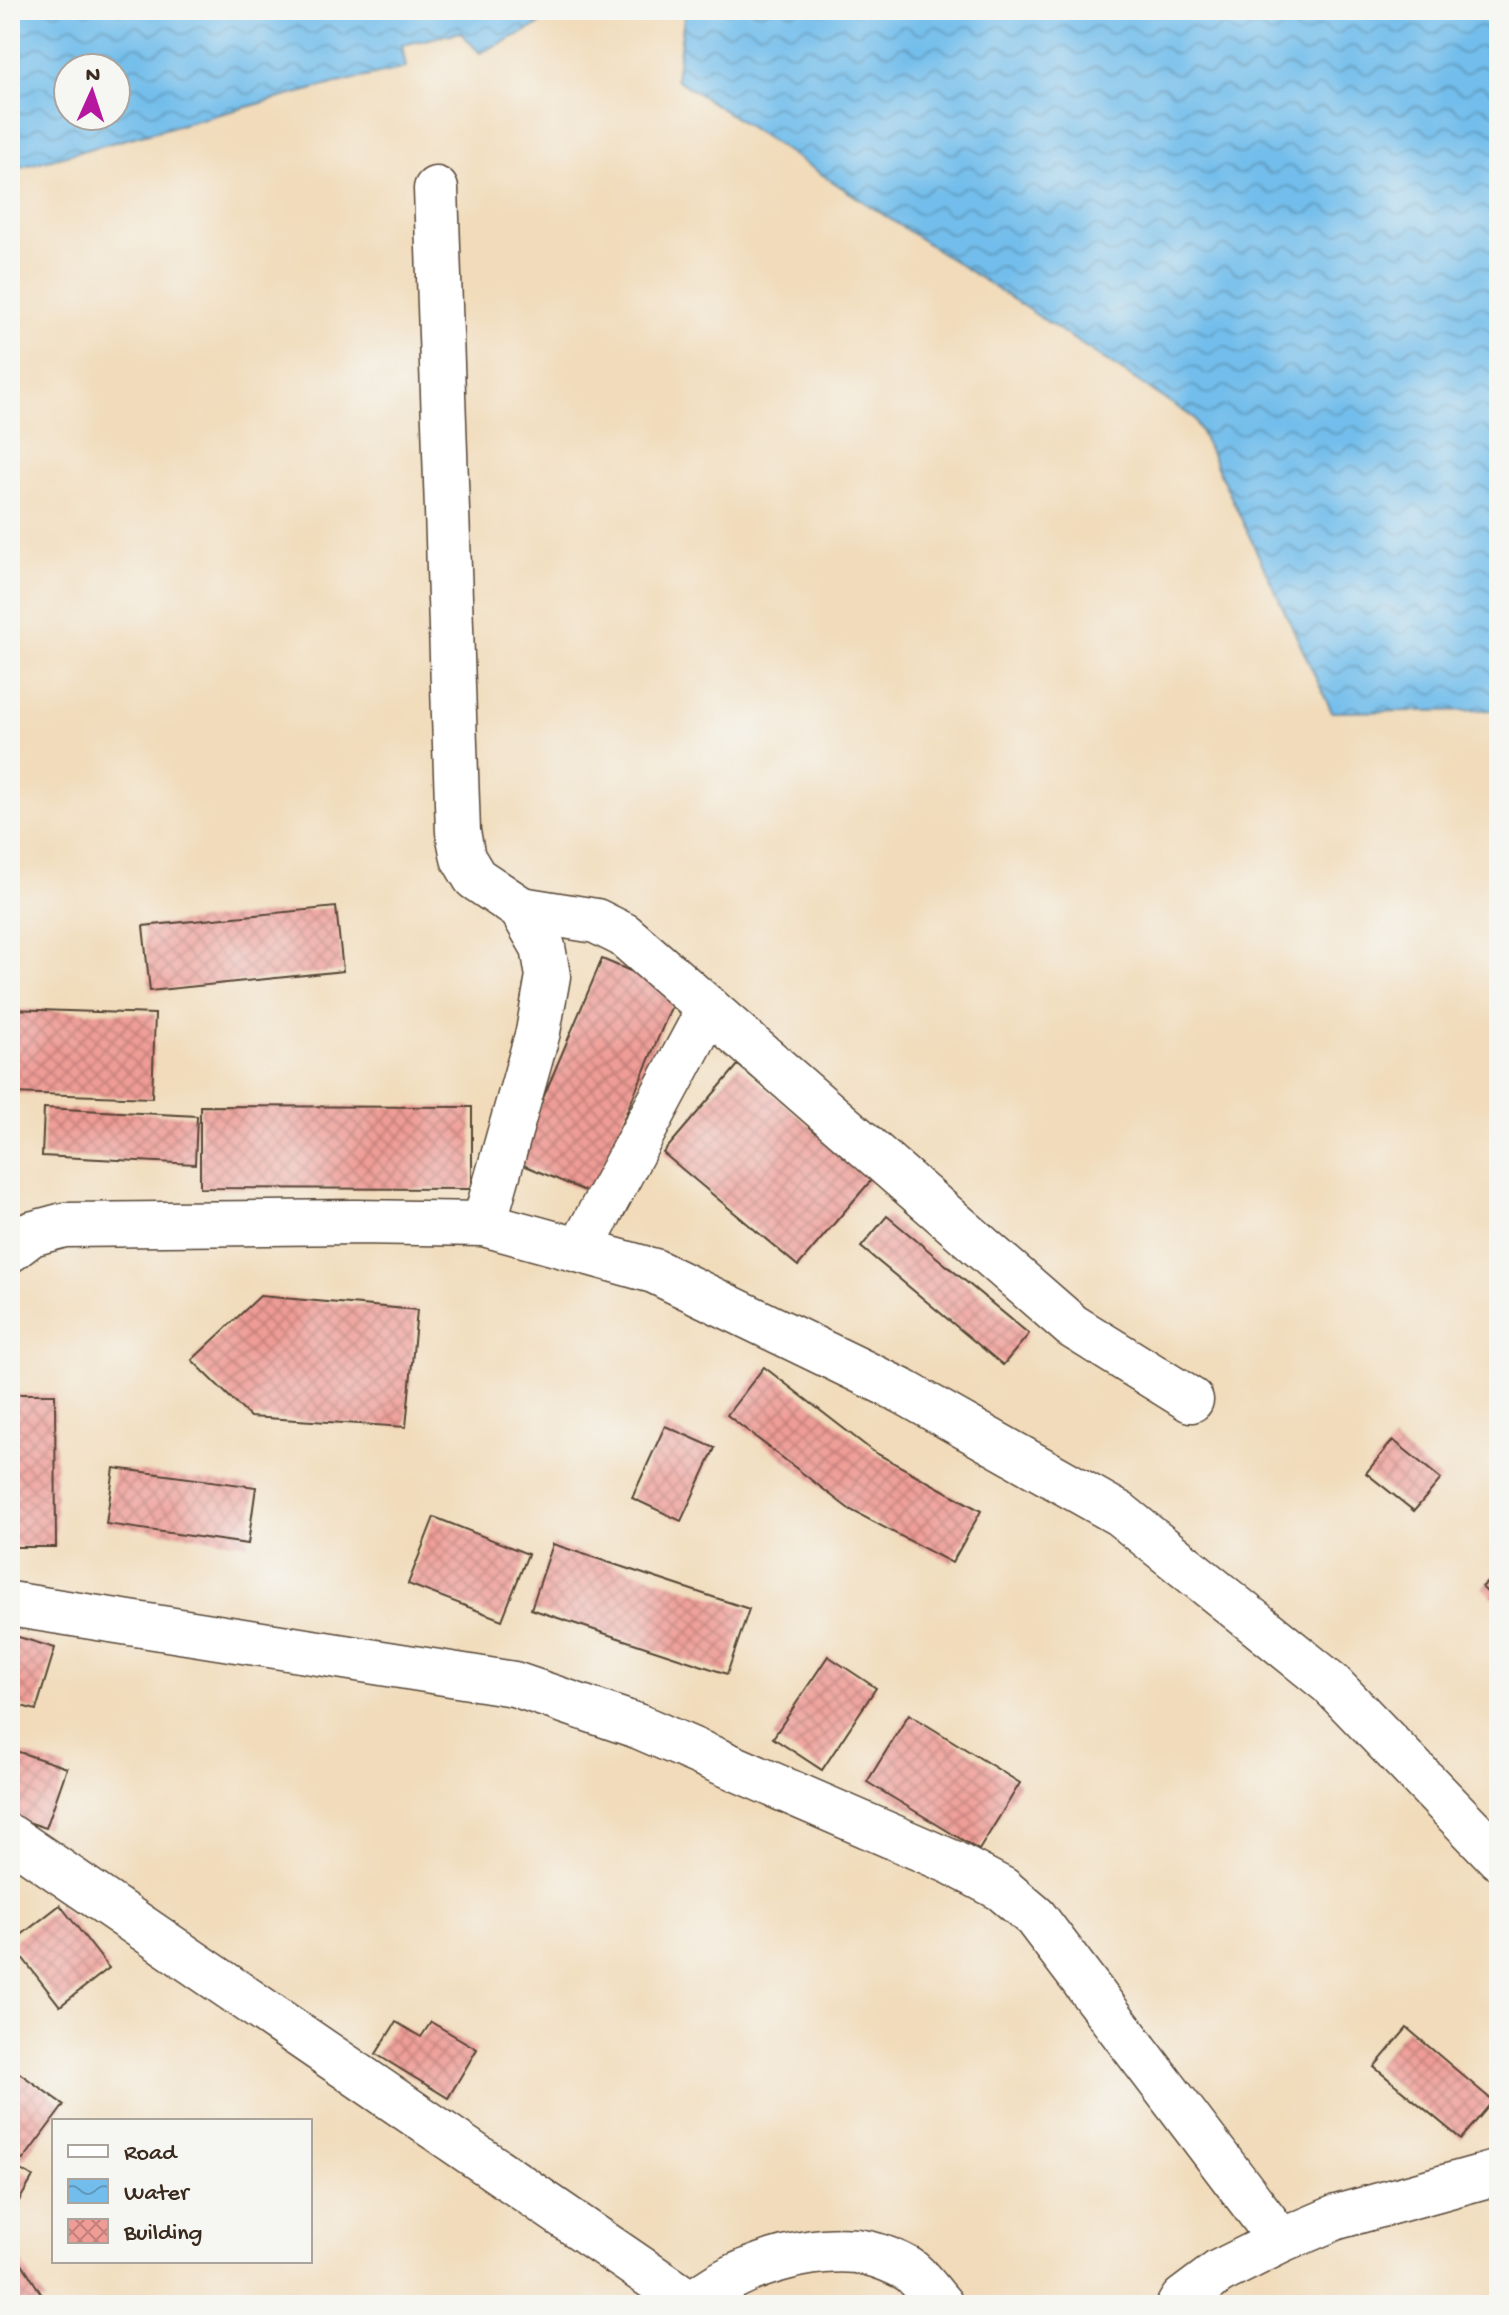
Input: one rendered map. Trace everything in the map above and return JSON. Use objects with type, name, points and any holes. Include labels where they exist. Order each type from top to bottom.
[{"type":"street","points":[[436,189],[458,832],[463,858],[475,878],[521,909],[596,921],[624,935],[1072,1326],[1191,1400]]},
{"type":"street","points":[[484,1224],[538,1032],[548,976],[543,947],[521,909]]},
{"type":"street","points":[[580,1250],[709,1009]]},
{"type":"street","points":[[10,1250],[31,1234],[64,1225],[484,1224],[654,1271],[904,1392],[1120,1514],[1330,1683],[1499,1858]]},
{"type":"street","points":[[10,1604],[514,1684],[640,1727],[951,1862],[1002,1889],[1035,1917],[1281,2241]]},
{"type":"street","points":[[10,1837],[691,2304],[716,2285],[777,2259],[828,2251],[868,2253],[910,2270],[941,2305]]},
{"type":"street","points":[[1179,2305],[1219,2272],[1337,2217],[1499,2172]]},
{"type":"water","points":[[10,10],[553,10],[537,26],[480,53],[460,32],[402,45],[406,68],[333,84],[10,170]]},
{"type":"water","points":[[685,10],[1499,10],[1499,710],[1332,712],[1194,418],[676,79]]},
{"type":"building","points":[[336,907],[343,971],[150,991],[143,926]]},
{"type":"building","points":[[602,959],[678,991],[592,1194],[516,1162]]},
{"type":"building","points":[[10,1009],[155,1014],[152,1098],[13,1093]]},
{"type":"building","points":[[738,1065],[873,1178],[798,1266],[663,1153]]},
{"type":"building","points":[[200,1106],[472,1107],[472,1189],[200,1188]]},
{"type":"building","points":[[44,1108],[197,1116],[195,1164],[42,1156]]},
{"type":"building","points":[[887,1216],[1029,1334],[1003,1365],[861,1247]]},
{"type":"building","points":[[260,1296],[417,1310],[406,1427],[250,1417],[192,1360]]},
{"type":"building","points":[[764,1367],[874,1452],[981,1511],[952,1563],[849,1509],[727,1415]]},
{"type":"building","points":[[10,1394],[55,1394],[56,1547],[10,1547]]},
{"type":"building","points":[[665,1426],[715,1448],[681,1521],[632,1498]]},
{"type":"building","points":[[1393,1440],[1441,1479],[1414,1511],[1366,1473]]},
{"type":"building","points":[[114,1468],[256,1487],[248,1544],[106,1524]]},
{"type":"building","points":[[434,1517],[528,1554],[502,1620],[408,1584]]},
{"type":"building","points":[[553,1544],[749,1609],[727,1674],[531,1609]]},
{"type":"building","points":[[1499,1571],[1499,1604],[1482,1587]]},
{"type":"building","points":[[12,1635],[55,1648],[36,1710],[10,1703]]},
{"type":"building","points":[[828,1656],[876,1688],[822,1770],[773,1738]]},
{"type":"building","points":[[909,1714],[1020,1783],[979,1850],[867,1782]]},
{"type":"building","points":[[10,1749],[67,1768],[46,1828],[10,1816]]},
{"type":"building","points":[[60,1905],[109,1968],[60,2006],[11,1943]]},
{"type":"building","points":[[396,2022],[421,2037],[431,2022],[477,2049],[448,2098],[376,2054]]},
{"type":"building","points":[[1407,2028],[1493,2101],[1461,2139],[1374,2067]]},
{"type":"building","points":[[18,2072],[64,2105],[23,2160],[10,2151],[10,2083]]},
{"type":"building","points":[[10,2164],[33,2177],[10,2216]]},
{"type":"building","points":[[10,2244],[45,2300],[36,2305],[10,2305]]}]
